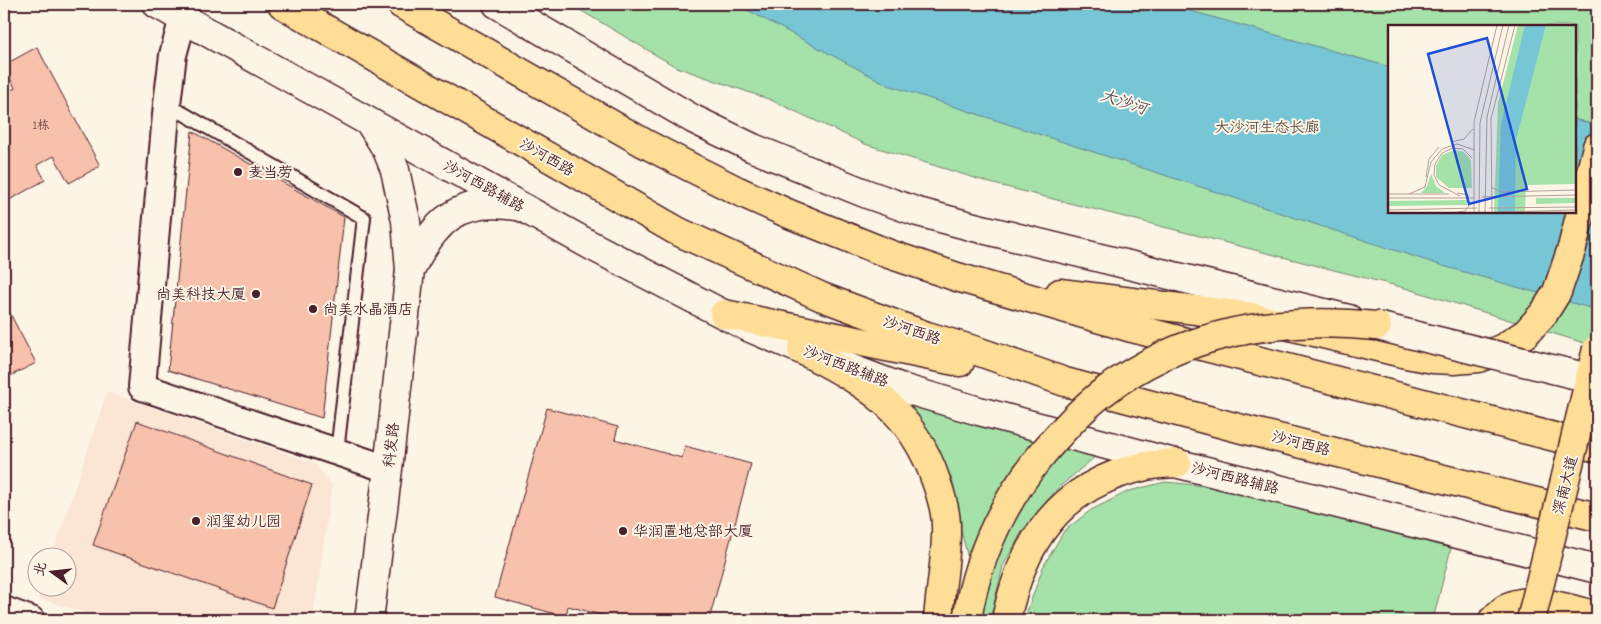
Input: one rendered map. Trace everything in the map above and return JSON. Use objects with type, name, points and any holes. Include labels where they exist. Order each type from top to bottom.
[{"type":"main road","name":"沙河西路辅路","points":[[157,4],[600,250],[748,327],[802,350],[905,389],[980,411],[1177,463],[1597,569]]},
{"type":"main road","name":"沙河西路","points":[[282,4],[677,231],[822,297],[927,336],[1065,382],[1242,429],[1597,517]]},
{"type":"main road","points":[[401,4],[644,143],[738,191],[881,251],[957,278],[1132,328],[1597,448]]},
{"type":"main road","points":[[497,4],[693,119],[811,173],[918,212],[1597,380]]},
{"type":"main road","points":[[370,122],[387,150],[397,177],[406,221],[410,270]]},
{"type":"main road","points":[[957,278],[1046,292],[1252,317],[1432,359],[1479,358],[1503,348],[1526,333],[1544,313],[1557,292],[1570,255],[1597,147]]},
{"type":"main road","points":[[410,270],[421,248],[433,233],[444,221],[457,212],[472,206],[486,204],[521,207]]},
{"type":"main road","name":"科发路","points":[[369,620],[410,270]]},
{"type":"main road","points":[[724,314],[1065,382]]},
{"type":"main road","points":[[966,620],[981,561],[1010,500],[1028,472],[1052,442],[1076,416],[1106,390],[1155,360],[1179,349],[1239,331],[1271,325],[1326,322],[1377,326]]},
{"type":"main road","name":"深南大道","points":[[1530,620],[1597,349]]},
{"type":"main road","points":[[802,350],[858,380],[886,401],[917,440],[931,467],[940,493],[946,524],[945,559],[938,620]]},
{"type":"main road","points":[[1006,620],[1012,593],[1024,559],[1041,530],[1062,507],[1086,488],[1111,476],[1143,466],[1177,463]]},
{"type":"main road","points":[[1493,620],[1506,608],[1521,603],[1553,605],[1597,616]]},
{"type":"street","points":[[183,18],[173,55],[167,104],[142,387],[388,469]]},
{"type":"street","points":[[4,610],[31,620]]},
{"type":"lane","points":[[167,104],[364,218],[337,452]]},
{"type":"shaded area","name":"润玺幼儿园","points":[[107,392],[314,463],[332,485],[313,620],[108,620],[38,598],[39,596],[78,596],[78,546],[55,546]]},
{"type":"green space","name":"大沙河生态长廊","points":[[570,4],[1570,4],[1597,12],[1597,347],[1405,288],[994,184],[865,144],[771,100],[676,67]]},
{"type":"green space","points":[[910,405],[1096,456],[1057,489],[1023,530],[1003,566],[990,620],[981,620],[957,515],[929,438]]},
{"type":"green space","points":[[1165,482],[1217,487],[1451,548],[1433,620],[1024,620],[1043,567],[1064,531],[1091,510],[1129,491]]},
{"type":"water","name":"大沙河","points":[[736,4],[1166,4],[1388,66],[1388,212],[1576,212],[1576,119],[1597,126],[1597,310],[1443,266],[888,85]]},
{"type":"building","points":[[37,47],[100,166],[69,183],[54,156],[37,165],[45,180],[4,203],[4,94],[15,88],[4,65]]},
{"type":"building","name":"尚美科技大厦","points":[[192,131],[344,217],[322,418],[168,370]]},
{"type":"building","points":[[4,302],[36,363],[4,379]]},
{"type":"building","name":"华润置地总部大厦","points":[[547,408],[618,427],[615,439],[682,458],[685,446],[751,464],[709,620],[619,620],[568,606],[566,617],[495,597]]},
{"type":"building","points":[[137,421],[312,485],[272,608],[93,545]]},
{"type":"place","name":"麦当劳","points":[[238,172]]},
{"type":"place","name":"尚美科技大厦","points":[[256,294]]},
{"type":"place","name":"尚美水晶酒店","points":[[313,309]]},
{"type":"place","name":"润玺幼儿园","points":[[196,521]]},
{"type":"place","name":"华润置地总部大厦","points":[[623,531]]}]
